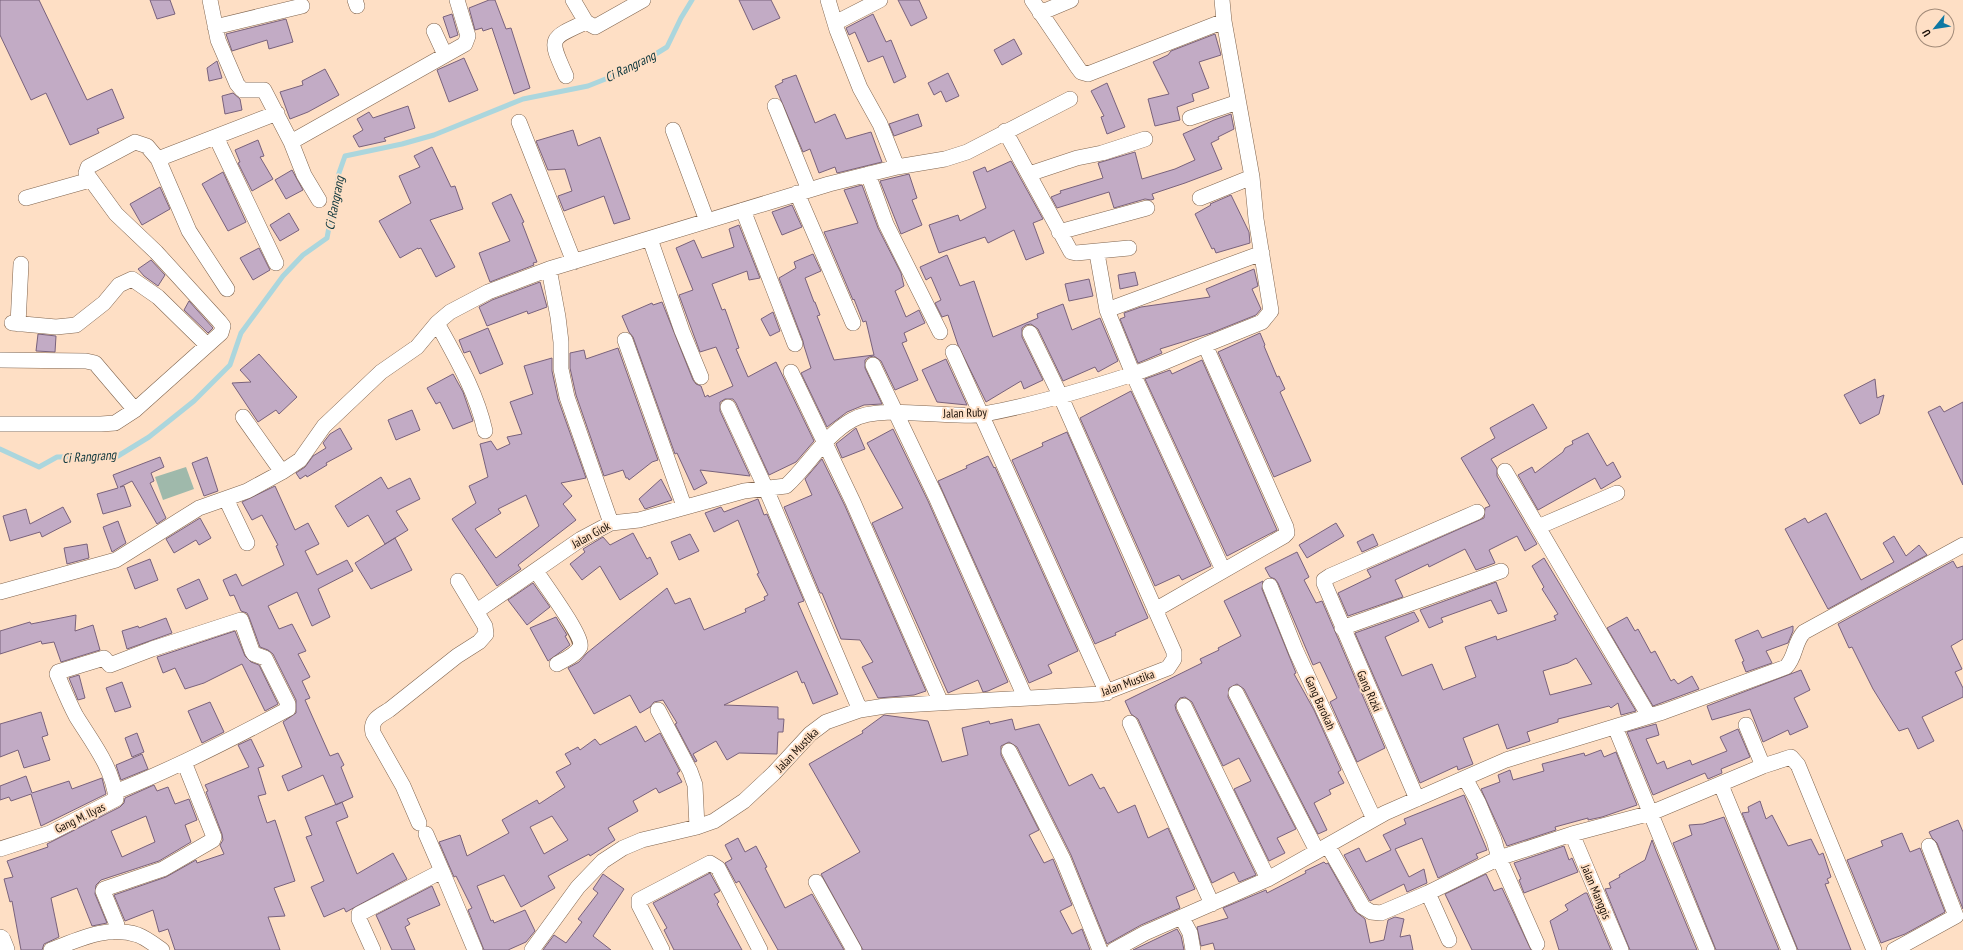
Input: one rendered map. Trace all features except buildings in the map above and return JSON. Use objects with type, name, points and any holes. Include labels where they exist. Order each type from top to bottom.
[{"type":"main road","points":[[0,940],[4,950]]},
{"type":"street","points":[[210,0],[215,27],[224,56],[240,89],[264,90],[291,142],[304,175],[319,200]]},
{"type":"street","points":[[291,142],[463,45],[468,39],[457,0]]},
{"type":"street","points":[[573,0],[586,22],[595,27],[643,0]]},
{"type":"street","points":[[828,0],[835,23],[860,88],[880,124],[897,167]]},
{"type":"street","points":[[835,23],[880,0]]},
{"type":"street","points":[[1032,0],[1081,72],[1088,74],[1224,21]]},
{"type":"street","points":[[1040,13],[1071,0]]},
{"type":"street","points":[[1107,310],[1262,254],[1252,177],[1224,21],[1222,0]]},
{"type":"street","points":[[215,27],[302,6]]},
{"type":"street","points":[[566,76],[554,49],[556,39],[560,34],[586,22]]},
{"type":"street","points":[[434,31],[444,55]]},
{"type":"street","points":[[0,592],[116,560],[198,508],[247,491],[282,472],[300,460],[324,426],[381,372],[417,347],[437,323],[450,312],[488,292],[549,269],[803,191],[897,167],[967,152],[1005,131],[1070,99]]},
{"type":"street","points":[[1190,118],[1238,102]]},
{"type":"street","points":[[775,106],[803,191],[853,323]]},
{"type":"street","points":[[158,159],[277,113]]},
{"type":"street","points":[[519,122],[574,262]]},
{"type":"street","points":[[673,130],[707,221]]},
{"type":"street","points":[[1005,131],[1070,250],[1074,253],[1129,248]]},
{"type":"street","points":[[216,137],[276,263]]},
{"type":"street","points":[[1029,174],[1076,158],[1102,153],[1145,139]]},
{"type":"street","points":[[0,424],[115,423],[135,410],[222,331],[223,326],[220,321],[156,252],[116,214],[90,180],[86,173],[88,167],[131,143],[144,145],[158,159],[189,231],[227,289]]},
{"type":"street","points":[[868,174],[886,224],[940,332]]},
{"type":"street","points":[[1200,198],[1252,177]]},
{"type":"street","points":[[26,198],[90,180]]},
{"type":"street","points":[[1059,232],[1148,208]]},
{"type":"street","points":[[743,210],[795,344]]},
{"type":"street","points":[[650,239],[682,331],[701,377]]},
{"type":"street","name":"Jalan Ruby","points":[[766,489],[786,486],[826,443],[847,424],[857,418],[872,414],[897,413],[982,414],[1060,395],[1133,374],[1262,322],[1270,314],[1271,307],[1262,254]]},
{"type":"street","points":[[1098,259],[1107,310],[1133,374],[1223,570]]},
{"type":"street","points":[[21,264],[15,324],[56,327],[76,324],[104,303],[119,285],[132,278],[158,297],[207,346]]},
{"type":"street","points":[[549,269],[558,317],[561,369],[567,397],[611,523]]},
{"type":"street","points":[[437,323],[471,387],[481,412],[484,431]]},
{"type":"street","points":[[1030,333],[1060,395],[1155,610],[1284,536],[1287,529],[1205,345]]},
{"type":"street","points":[[625,340],[684,506]]},
{"type":"street","points":[[953,352],[1108,693]]},
{"type":"street","points":[[0,360],[86,361],[95,363],[135,410]]},
{"type":"street","points":[[873,365],[936,497],[1025,698]]},
{"type":"street","points":[[791,372],[853,502],[941,703]]},
{"type":"street","points":[[728,407],[766,489],[860,710]]},
{"type":"street","points":[[243,417],[282,472]]},
{"type":"street","points":[[1505,471],[1648,716]]},
{"type":"street","name":"Jalan Giok","points":[[477,611],[593,531],[611,523],[639,520],[684,506],[744,491],[766,489]]},
{"type":"street","points":[[1538,527],[1617,493]]},
{"type":"street","points":[[226,499],[248,543]]},
{"type":"street","name":"Gang Rizki","points":[[1416,799],[1342,628],[1324,580],[1330,576],[1477,512]]},
{"type":"street","points":[[1114,950],[1145,934],[1268,879],[1374,819],[1506,760],[1615,727],[1786,667],[1793,657],[1798,640],[1804,632],[1963,545]]},
{"type":"street","points":[[536,571],[567,618],[580,642],[580,647],[573,654],[557,664]]},
{"type":"street","points":[[1342,628],[1501,571]]},
{"type":"street","points":[[458,581],[485,626],[486,634],[483,638],[389,710],[380,715],[374,721],[372,727],[373,733],[403,786],[442,871],[475,950]]},
{"type":"street","name":"Gang Barokah","points":[[1270,586],[1296,651],[1374,819]]},
{"type":"street","name":"Jalan Mustika","points":[[532,950],[578,887],[603,861],[623,848],[642,840],[697,827],[714,821],[744,801],[769,778],[815,730],[826,722],[860,710],[885,706],[1108,693],[1168,668],[1174,659],[1174,652],[1155,610]]},
{"type":"street","name":"Gang M. Ilyas","points":[[0,849],[50,833],[113,802],[116,799],[115,792],[102,756],[72,709],[57,674],[58,672],[104,658],[110,665],[152,649],[241,620],[252,651],[254,654],[265,658],[273,671],[289,708],[184,762]]},
{"type":"street","points":[[1236,693],[1322,848],[1366,910],[1382,913],[1428,893],[1499,858],[1572,834],[1651,813],[1787,757],[1792,758],[1798,765],[1874,950]]},
{"type":"street","points":[[1184,706],[1268,879]]},
{"type":"street","points":[[658,710],[690,770],[696,785],[697,827]]},
{"type":"street","points":[[1130,723],[1212,904]]},
{"type":"street","points":[[1746,725],[1763,766]]},
{"type":"street","points":[[1615,727],[1707,950]]},
{"type":"street","points":[[1009,751],[1063,859],[1100,950]]},
{"type":"street","points":[[113,932],[117,928],[117,925],[103,891],[104,889],[163,869],[213,840],[214,837],[184,762],[148,779],[115,792]]},
{"type":"street","points":[[1465,778],[1478,802],[1499,858],[1537,944]]},
{"type":"street","points":[[1721,785],[1789,950]]},
{"type":"street","name":"Jalan Manggis","points":[[1572,834],[1621,950]]},
{"type":"street","points":[[1894,950],[1956,916],[1929,846]]},
{"type":"street","points":[[662,950],[640,908],[639,900],[710,863],[718,868],[760,950]]},
{"type":"street","points":[[373,950],[359,918],[360,913],[442,871]]},
{"type":"street","points":[[816,882],[854,950]]},
{"type":"street","points":[[1428,893],[1449,940]]},
{"type":"street","points":[[1182,918],[1190,933],[1194,950]]},
{"type":"street","points":[[51,950],[106,931],[139,935],[162,950]]},
{"type":"green space","points":[[186,467],[194,489],[163,500],[155,477]]},
{"type":"waterway","name":"Ci Rangrang","points":[[0,449],[39,467],[57,457],[118,456],[149,437],[194,401],[230,365],[241,333],[283,276],[303,255],[327,238],[339,173],[345,156],[402,144],[434,135],[523,99],[588,86],[633,68],[667,47],[681,18],[692,0]]}]
